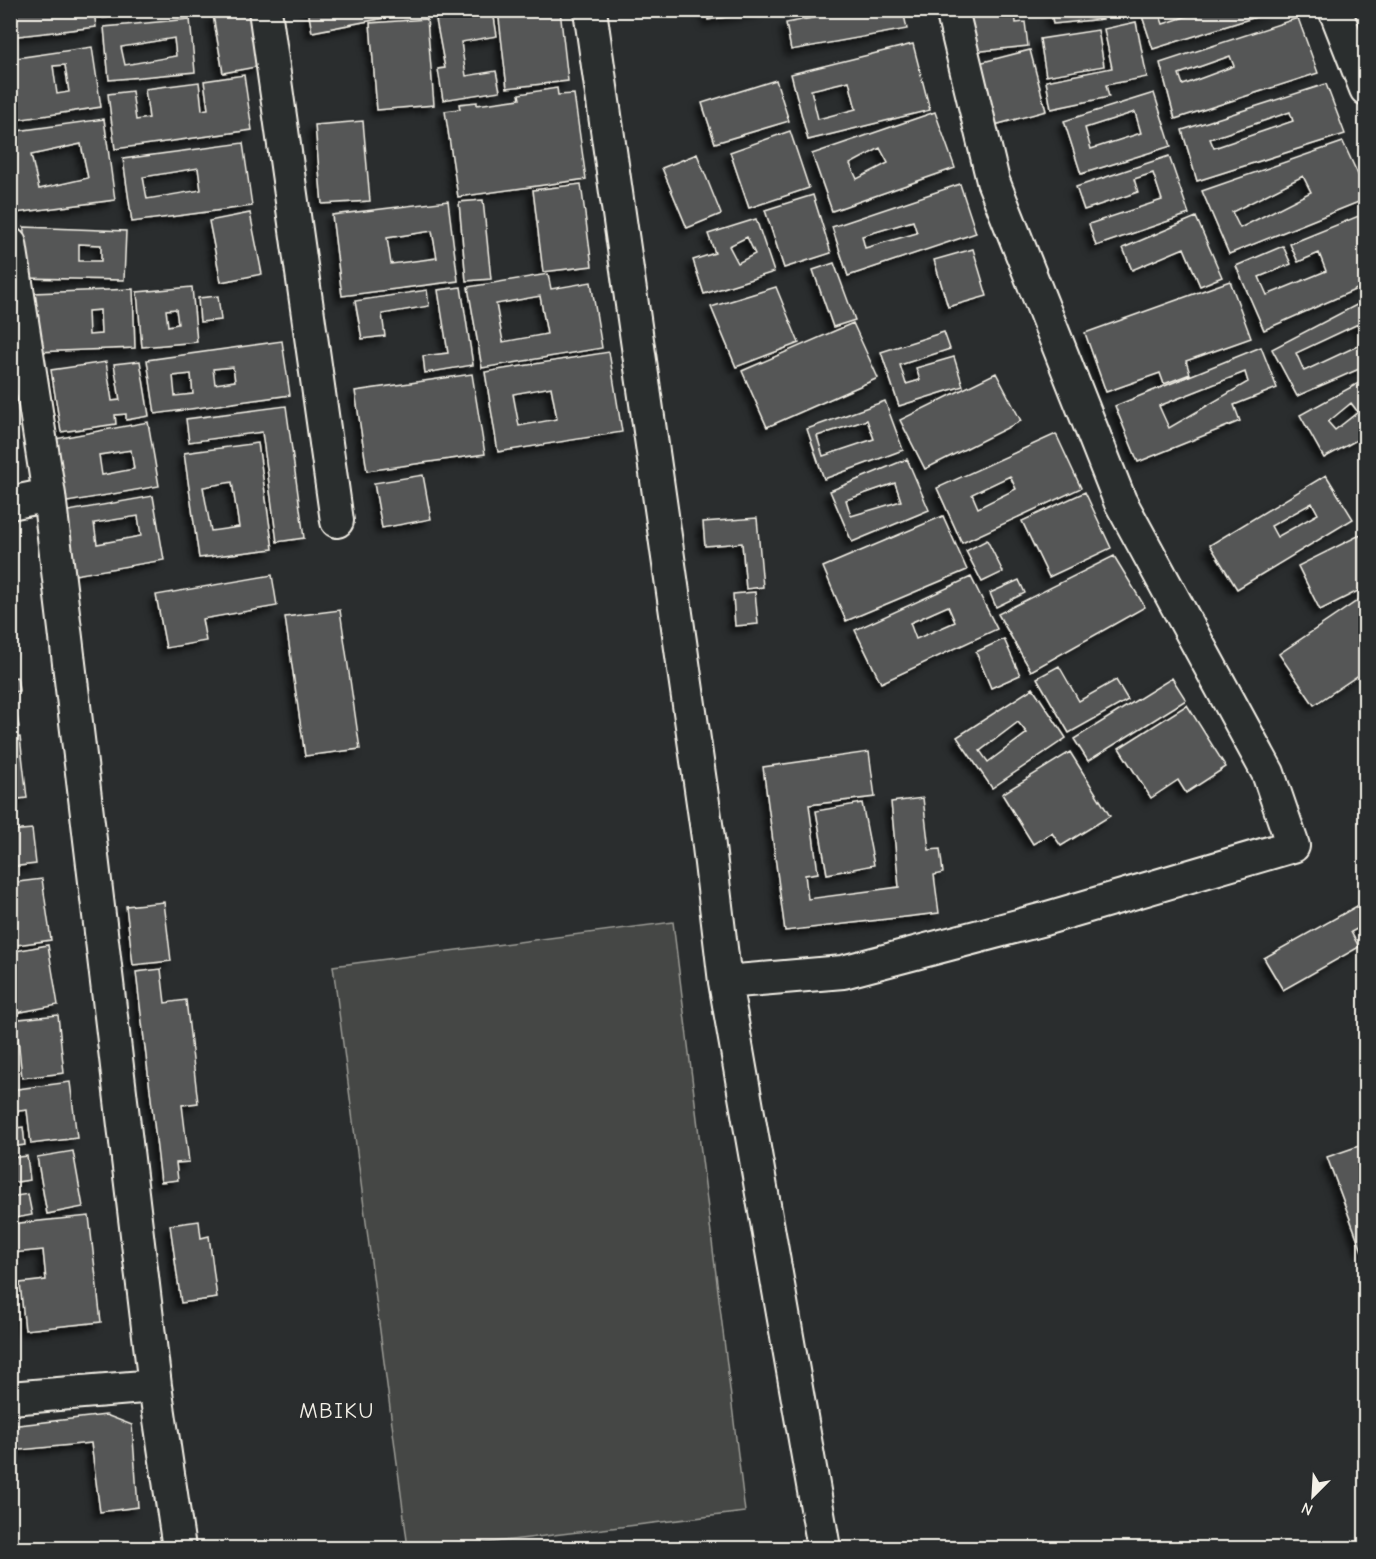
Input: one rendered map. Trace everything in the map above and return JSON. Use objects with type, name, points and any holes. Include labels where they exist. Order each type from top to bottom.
[{"type":"street","points":[[265,10],[337,521]]},
{"type":"street","points":[[590,10],[708,838],[725,982],[824,1548]]},
{"type":"street","points":[[725,982],[843,972],[1044,919],[1293,846],[1268,773],[1120,501],[993,181],[952,10]]},
{"type":"street","points":[[1335,10],[1365,89]]},
{"type":"street","points":[[11,250],[49,495],[155,1386],[179,1548]]},
{"type":"street","points":[[10,503],[49,495]]},
{"type":"street","points":[[10,1398],[155,1386]]},
{"type":"shaded area","points":[[673,922],[745,1512],[444,1548],[408,1548],[333,966]]},
{"type":"building","points":[[10,10],[94,10],[96,27],[10,37]]},
{"type":"building","points":[[102,10],[169,10],[103,18]]},
{"type":"building","points":[[252,10],[261,66],[223,73],[213,15]]},
{"type":"building","points":[[308,10],[425,10],[312,32]]},
{"type":"building","points":[[498,10],[560,10],[568,81],[507,88]]},
{"type":"building","points":[[707,10],[763,10],[763,11],[708,20]]},
{"type":"building","points":[[854,10],[903,10],[907,29],[791,50],[786,23]]},
{"type":"building","points":[[968,10],[1015,10],[1016,23],[1025,22],[1028,46],[973,52]]},
{"type":"building","points":[[1051,10],[1103,10],[1103,19],[1053,24]]},
{"type":"building","points":[[1140,10],[1158,10],[1163,24],[1206,10],[1275,11],[1153,49]]},
{"type":"building","points":[[463,11],[493,11],[497,36],[461,42],[466,76],[496,71],[500,91],[443,100],[438,69],[445,68],[436,20],[464,15]]},
{"type":"building","points":[[1298,18],[1318,73],[1175,119],[1160,63]],"holes":[[[1230,56],[1234,66],[1183,85],[1179,74]]]},
{"type":"building","points":[[190,19],[195,72],[109,80],[104,27]],"holes":[[[174,38],[176,56],[125,65],[121,47]]]},
{"type":"building","points":[[427,19],[434,105],[377,110],[370,23]]},
{"type":"building","points":[[1136,22],[1147,77],[1106,85],[1109,97],[1051,109],[1046,81],[1112,68],[1104,29]]},
{"type":"building","points":[[1098,30],[1104,66],[1046,76],[1040,39]]},
{"type":"building","points":[[913,44],[930,110],[808,140],[791,74]],"holes":[[[849,81],[856,109],[818,119],[811,90]]]},
{"type":"building","points":[[92,47],[101,107],[10,121],[10,59]],"holes":[[[65,65],[69,92],[57,94],[53,66]]]},
{"type":"building","points":[[1030,50],[1046,111],[991,126],[975,64]]},
{"type":"building","points":[[244,75],[252,130],[115,149],[108,94],[132,91],[136,120],[149,118],[145,89],[199,82],[202,110],[208,109],[204,81]]},
{"type":"building","points":[[776,80],[789,121],[715,143],[702,103]]},
{"type":"building","points":[[1326,84],[1345,134],[1197,181],[1182,130]],"holes":[[[1290,112],[1293,121],[1214,148],[1210,139]]]},
{"type":"building","points":[[557,88],[558,95],[574,94],[586,179],[458,197],[445,111],[460,109],[459,104],[477,102],[477,105],[520,99],[519,94]]},
{"type":"building","points":[[1154,93],[1171,146],[1081,174],[1064,121]],"holes":[[[1135,112],[1141,133],[1091,149],[1085,128]]]},
{"type":"building","points":[[935,112],[955,168],[832,211],[812,154]],"holes":[[[880,148],[888,163],[857,179],[850,164]]]},
{"type":"building","points":[[104,119],[115,200],[16,213],[10,173],[10,132]],"holes":[[[81,144],[88,178],[39,189],[31,155]]]},
{"type":"building","points":[[363,121],[370,201],[322,204],[315,125]]},
{"type":"building","points":[[790,131],[809,188],[749,208],[730,152]]},
{"type":"building","points":[[1343,142],[1366,192],[1366,199],[1229,254],[1202,191]],"holes":[[[1303,176],[1311,192],[1240,228],[1232,212]]]},
{"type":"building","points":[[243,143],[252,206],[132,222],[123,159]],"holes":[[[198,168],[201,190],[147,199],[143,177]]]},
{"type":"building","points":[[697,154],[721,214],[687,228],[662,168]]},
{"type":"building","points":[[1169,156],[1189,214],[1096,246],[1089,224],[1162,200],[1153,173],[1134,179],[1138,192],[1084,210],[1076,187]]},
{"type":"building","points":[[581,184],[592,266],[543,272],[533,190]]},
{"type":"building","points":[[960,184],[976,233],[848,276],[832,227]],"holes":[[[913,221],[917,233],[865,248],[862,236]]]},
{"type":"building","points":[[813,195],[831,253],[784,268],[765,210]]},
{"type":"building","points":[[483,200],[491,279],[466,281],[459,202]]},
{"type":"building","points":[[448,201],[458,281],[342,296],[332,215]],"holes":[[[432,231],[437,258],[391,264],[387,238]]]},
{"type":"building","points":[[250,213],[262,274],[221,282],[209,221]]},
{"type":"building","points":[[1366,213],[1366,285],[1264,330],[1236,266],[1283,246],[1291,264],[1259,277],[1267,295],[1326,271],[1319,253],[1298,262],[1290,244]]},
{"type":"building","points":[[1196,217],[1222,277],[1200,286],[1184,248],[1132,270],[1123,248]]},
{"type":"building","points":[[756,219],[774,272],[704,294],[693,260],[715,253],[708,234]],"holes":[[[747,237],[755,254],[738,263],[729,246]]]},
{"type":"building","points":[[24,227],[126,231],[124,280],[23,278]],"holes":[[[79,244],[101,245],[101,261],[79,261]]]},
{"type":"building","points":[[973,249],[987,296],[948,307],[934,260]]},
{"type":"building","points":[[834,263],[855,320],[833,327],[813,270]]},
{"type":"building","points":[[548,274],[551,289],[591,282],[602,348],[482,368],[468,287]],"holes":[[[540,296],[547,334],[503,342],[496,304]]]},
{"type":"building","points":[[1230,281],[1251,338],[1186,361],[1190,374],[1164,384],[1160,373],[1106,392],[1085,333]]},
{"type":"building","points":[[192,287],[197,342],[142,347],[137,292]],"holes":[[[176,309],[178,324],[168,326],[166,310]]]},
{"type":"building","points":[[461,287],[473,365],[425,373],[423,356],[448,353],[438,290]]},
{"type":"building","points":[[776,287],[799,343],[736,367],[711,307]]},
{"type":"building","points":[[133,289],[135,348],[35,352],[33,293]],"holes":[[[100,310],[101,334],[89,335],[88,311]]]},
{"type":"building","points":[[427,290],[429,306],[382,314],[385,336],[362,339],[355,301]]},
{"type":"building","points":[[218,296],[221,320],[200,322],[198,298]]},
{"type":"building","points":[[1366,300],[1366,340],[1358,324],[1296,353],[1304,371],[1366,342],[1366,366],[1297,396],[1272,349]]},
{"type":"building","points":[[853,323],[878,378],[767,427],[742,371]]},
{"type":"building","points":[[944,332],[950,349],[900,365],[906,384],[920,380],[916,368],[954,357],[963,386],[899,406],[881,352]]},
{"type":"building","points":[[282,341],[290,395],[155,414],[147,360]],"holes":[[[233,367],[235,381],[215,384],[213,369]],[[191,374],[193,394],[175,396],[173,376]]]},
{"type":"building","points":[[1261,347],[1277,388],[1234,405],[1240,421],[1138,462],[1115,406]],"holes":[[[1245,372],[1248,382],[1169,428],[1159,406]]]},
{"type":"building","points":[[609,352],[622,432],[498,452],[485,372]],"holes":[[[551,387],[557,419],[519,426],[513,394]]]},
{"type":"building","points":[[140,361],[149,416],[126,420],[126,414],[115,415],[116,424],[61,432],[51,370],[106,362],[112,401],[120,400],[114,364]]},
{"type":"building","points":[[996,373],[1021,421],[925,469],[900,420]]},
{"type":"building","points":[[472,374],[485,454],[367,471],[355,391]]},
{"type":"building","points":[[1366,379],[1366,435],[1324,458],[1300,415]],"holes":[[[1351,403],[1358,412],[1335,430],[1328,422]]]},
{"type":"building","points":[[885,401],[903,450],[824,479],[807,429]],"holes":[[[867,420],[874,439],[823,456],[817,436]]]},
{"type":"building","points":[[286,406],[304,538],[277,542],[262,432],[189,442],[186,419]]},
{"type":"building","points":[[148,422],[159,486],[56,504],[44,441]],"holes":[[[131,450],[134,469],[102,475],[99,455]]]},
{"type":"building","points":[[1056,434],[1081,488],[962,543],[937,488]],"holes":[[[1010,476],[1016,489],[978,508],[972,494]]]},
{"type":"building","points":[[258,443],[273,549],[199,558],[184,453]],"holes":[[[232,482],[239,527],[211,531],[203,487]]]},
{"type":"building","points":[[907,459],[929,510],[852,542],[830,491]],"holes":[[[895,483],[901,501],[851,516],[846,500]]]},
{"type":"building","points":[[423,475],[431,519],[382,528],[374,483]]},
{"type":"building","points":[[1326,475],[1353,519],[1237,589],[1210,545]],"holes":[[[1312,503],[1318,514],[1277,537],[1271,526]]]},
{"type":"building","points":[[1085,492],[1111,548],[1049,577],[1022,521]]},
{"type":"building","points":[[153,496],[164,560],[69,576],[57,513]],"holes":[[[138,516],[141,536],[97,544],[94,523]]]},
{"type":"building","points":[[943,516],[967,570],[846,621],[823,567]]},
{"type":"building","points":[[757,518],[763,587],[746,589],[742,543],[705,546],[703,522]]},
{"type":"building","points":[[1360,535],[1366,545],[1366,587],[1320,610],[1298,566]]},
{"type":"building","points":[[987,540],[1003,572],[982,582],[966,551]]},
{"type":"building","points":[[1114,556],[1145,607],[1031,671],[998,614]]},
{"type":"building","points":[[272,575],[277,606],[202,619],[206,641],[166,648],[156,595]]},
{"type":"building","points":[[971,577],[997,629],[881,683],[855,630]],"holes":[[[948,606],[955,622],[916,639],[910,623]]]},
{"type":"building","points":[[1019,580],[1025,593],[996,607],[990,593]]},
{"type":"building","points":[[755,592],[758,624],[735,626],[733,594]]},
{"type":"building","points":[[1366,595],[1366,670],[1314,705],[1279,654]]},
{"type":"building","points":[[340,610],[360,749],[305,756],[285,617]]},
{"type":"building","points":[[1004,639],[1020,675],[991,688],[976,652]]},
{"type":"building","points":[[1059,666],[1079,701],[1116,680],[1128,700],[1069,733],[1037,678]]},
{"type":"building","points":[[10,675],[11,678],[17,677],[19,691],[13,692],[19,727],[10,728]]},
{"type":"building","points":[[1172,678],[1186,700],[1088,761],[1074,739]]},
{"type":"building","points":[[1033,688],[1066,738],[992,788],[957,737]],"holes":[[[1018,722],[1027,733],[988,762],[980,751]]]},
{"type":"building","points":[[1187,705],[1226,767],[1186,793],[1178,780],[1151,798],[1119,748]]},
{"type":"building","points":[[20,737],[27,798],[10,800],[10,738]]},
{"type":"building","points":[[869,752],[875,797],[809,805],[818,873],[805,875],[808,899],[899,887],[891,802],[923,798],[929,850],[940,849],[943,873],[934,875],[939,913],[785,931],[763,767]]},
{"type":"building","points":[[1070,752],[1110,816],[1061,846],[1052,833],[1033,844],[1002,794]]},
{"type":"building","points":[[862,803],[874,865],[827,874],[816,811]]},
{"type":"building","points":[[32,829],[36,864],[10,867],[10,831]]},
{"type":"building","points":[[42,879],[51,940],[10,946],[10,883]]},
{"type":"building","points":[[1366,901],[1366,924],[1351,932],[1359,947],[1283,990],[1264,958]]},
{"type":"building","points":[[164,902],[171,961],[133,965],[126,906]]},
{"type":"building","points":[[48,945],[58,1005],[10,1014],[10,952]]},
{"type":"building","points":[[161,969],[165,1003],[186,1000],[198,1103],[182,1105],[189,1162],[176,1163],[178,1180],[161,1182],[136,972]]},
{"type":"building","points":[[58,1015],[64,1073],[22,1078],[18,1037],[10,1038],[10,1020]]},
{"type":"building","points":[[70,1082],[77,1138],[31,1144],[27,1110],[10,1112],[10,1090]]},
{"type":"building","points":[[23,1127],[25,1145],[10,1147],[10,1129]]},
{"type":"building","points":[[1362,1145],[1366,1155],[1366,1250],[1362,1251],[1327,1157]]},
{"type":"building","points":[[73,1151],[83,1207],[47,1214],[37,1157]]},
{"type":"building","points":[[27,1156],[30,1180],[10,1183],[10,1158]]},
{"type":"building","points":[[28,1194],[32,1215],[10,1219],[10,1197]]},
{"type":"building","points":[[89,1216],[101,1322],[25,1330],[20,1283],[46,1280],[43,1250],[13,1253],[10,1224]]},
{"type":"building","points":[[199,1221],[201,1238],[209,1236],[217,1298],[181,1303],[170,1225]]},
{"type":"building","points":[[106,1415],[132,1425],[138,1507],[100,1512],[91,1443],[10,1451],[10,1426]]},
{"type":"district","name":"MBIKU","points":[[337,1411]]}]
